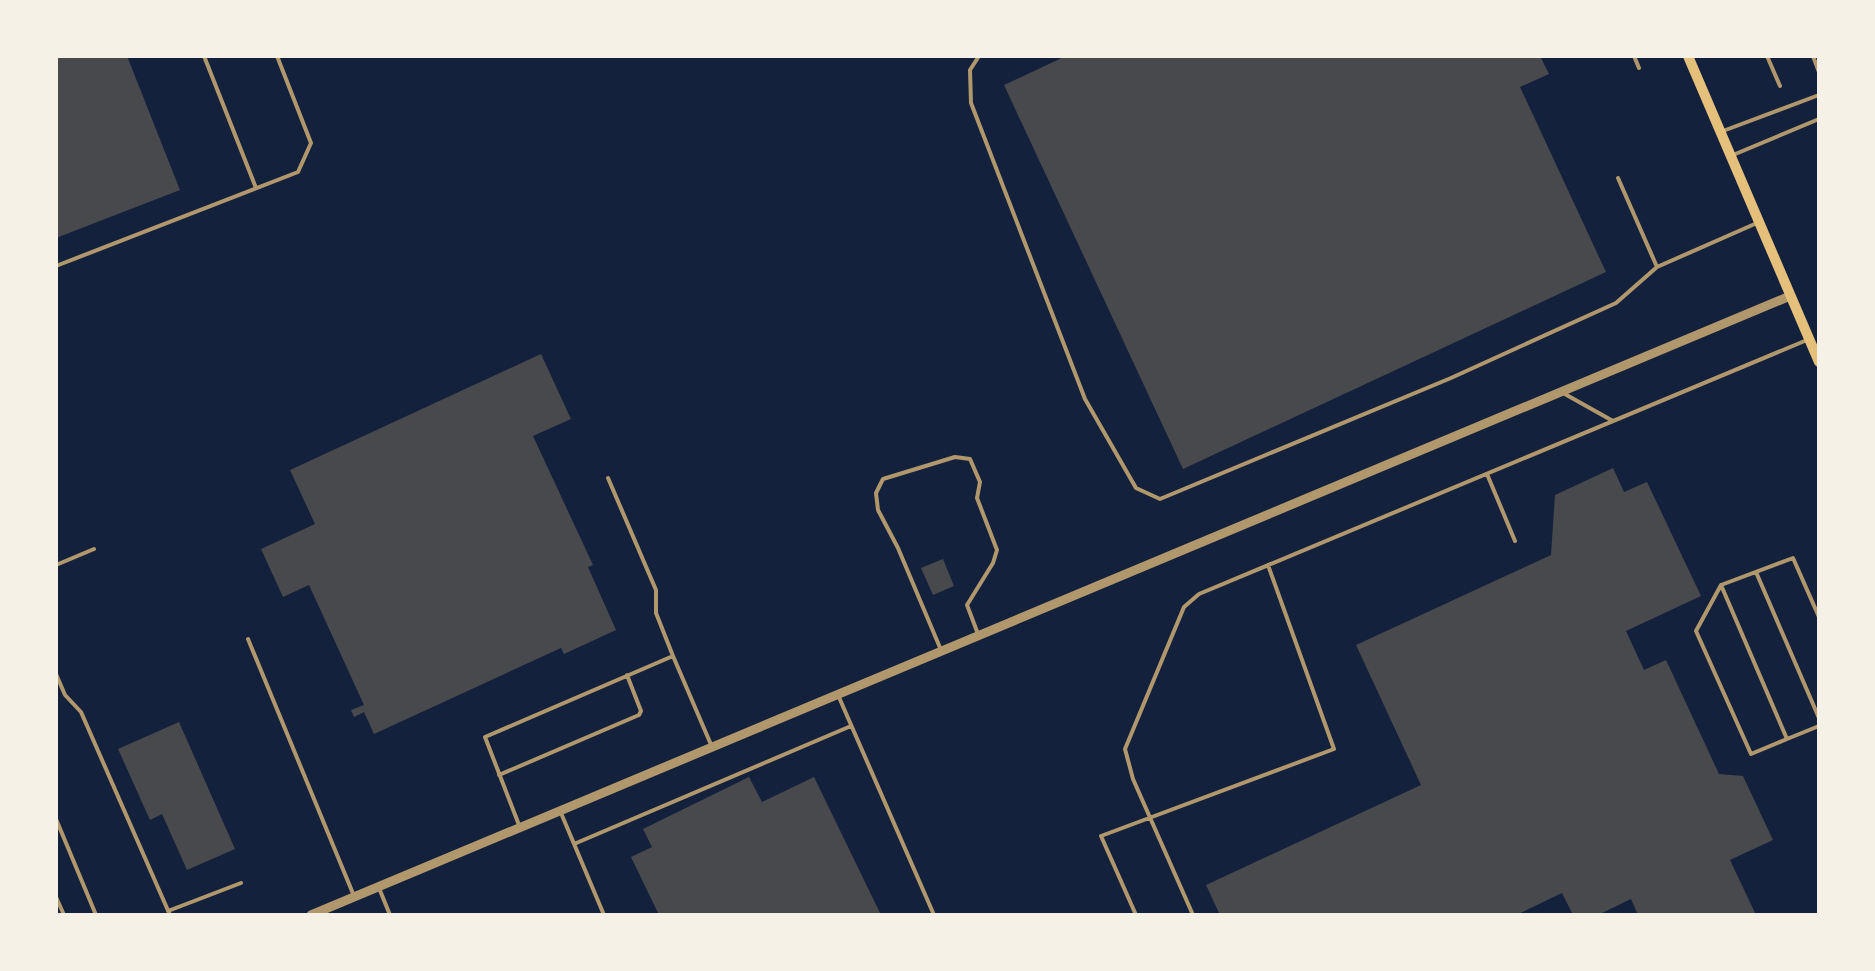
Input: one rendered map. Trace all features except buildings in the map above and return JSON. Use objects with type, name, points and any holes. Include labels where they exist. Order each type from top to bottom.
[{"type":"main road","points":[[1688,56],[1819,362]]},
{"type":"street","points":[[311,915],[1790,296]]},
{"type":"lane","points":[[204,56],[256,188]]},
{"type":"lane","points":[[56,266],[298,172],[311,143],[277,56]]},
{"type":"lane","points":[[979,56],[970,70],[971,103],[1085,399],[1136,488],[1160,499],[1451,378],[1616,303],[1657,267],[1759,223]]},
{"type":"lane","points":[[1634,56],[1639,68]]},
{"type":"lane","points":[[1767,56],[1780,86]]},
{"type":"lane","points":[[1813,56],[1819,72]]},
{"type":"lane","points":[[1721,132],[1819,95]]},
{"type":"lane","points":[[1731,156],[1819,119]]},
{"type":"lane","points":[[1618,178],[1657,267]]},
{"type":"lane","points":[[1193,915],[1133,779],[1125,749],[1184,607],[1199,594],[1268,565],[1613,421],[1813,344]]},
{"type":"lane","points":[[1562,392],[1613,421]]},
{"type":"lane","points":[[941,652],[898,548],[878,510],[876,493],[883,479],[955,457],[970,459],[980,482],[977,498],[997,550],[993,563],[967,605],[979,636]]},
{"type":"lane","points":[[1487,474],[1515,541]]},
{"type":"lane","points":[[608,478],[656,590],[656,613],[712,747]]},
{"type":"lane","points":[[56,565],[94,549]]},
{"type":"lane","points":[[1819,617],[1793,558],[1721,585],[1696,631],[1751,754],[1819,726]]},
{"type":"lane","points":[[1136,915],[1101,836],[1334,749],[1268,565]]},
{"type":"lane","points":[[1756,572],[1819,718]]},
{"type":"lane","points":[[1721,585],[1787,739]]},
{"type":"lane","points":[[248,639],[355,897]]},
{"type":"lane","points":[[520,828],[484,739],[486,736],[673,656]]},
{"type":"lane","points":[[56,674],[65,695],[81,712],[169,913],[241,883]]},
{"type":"lane","points":[[499,775],[639,715],[641,711],[627,675]]},
{"type":"lane","points":[[838,695],[934,915]]},
{"type":"lane","points":[[574,844],[851,726]]},
{"type":"lane","points":[[560,811],[604,915]]},
{"type":"lane","points":[[56,819],[96,915]]},
{"type":"lane","points":[[378,887],[390,915]]},
{"type":"lane","points":[[56,897],[64,915]]}]
